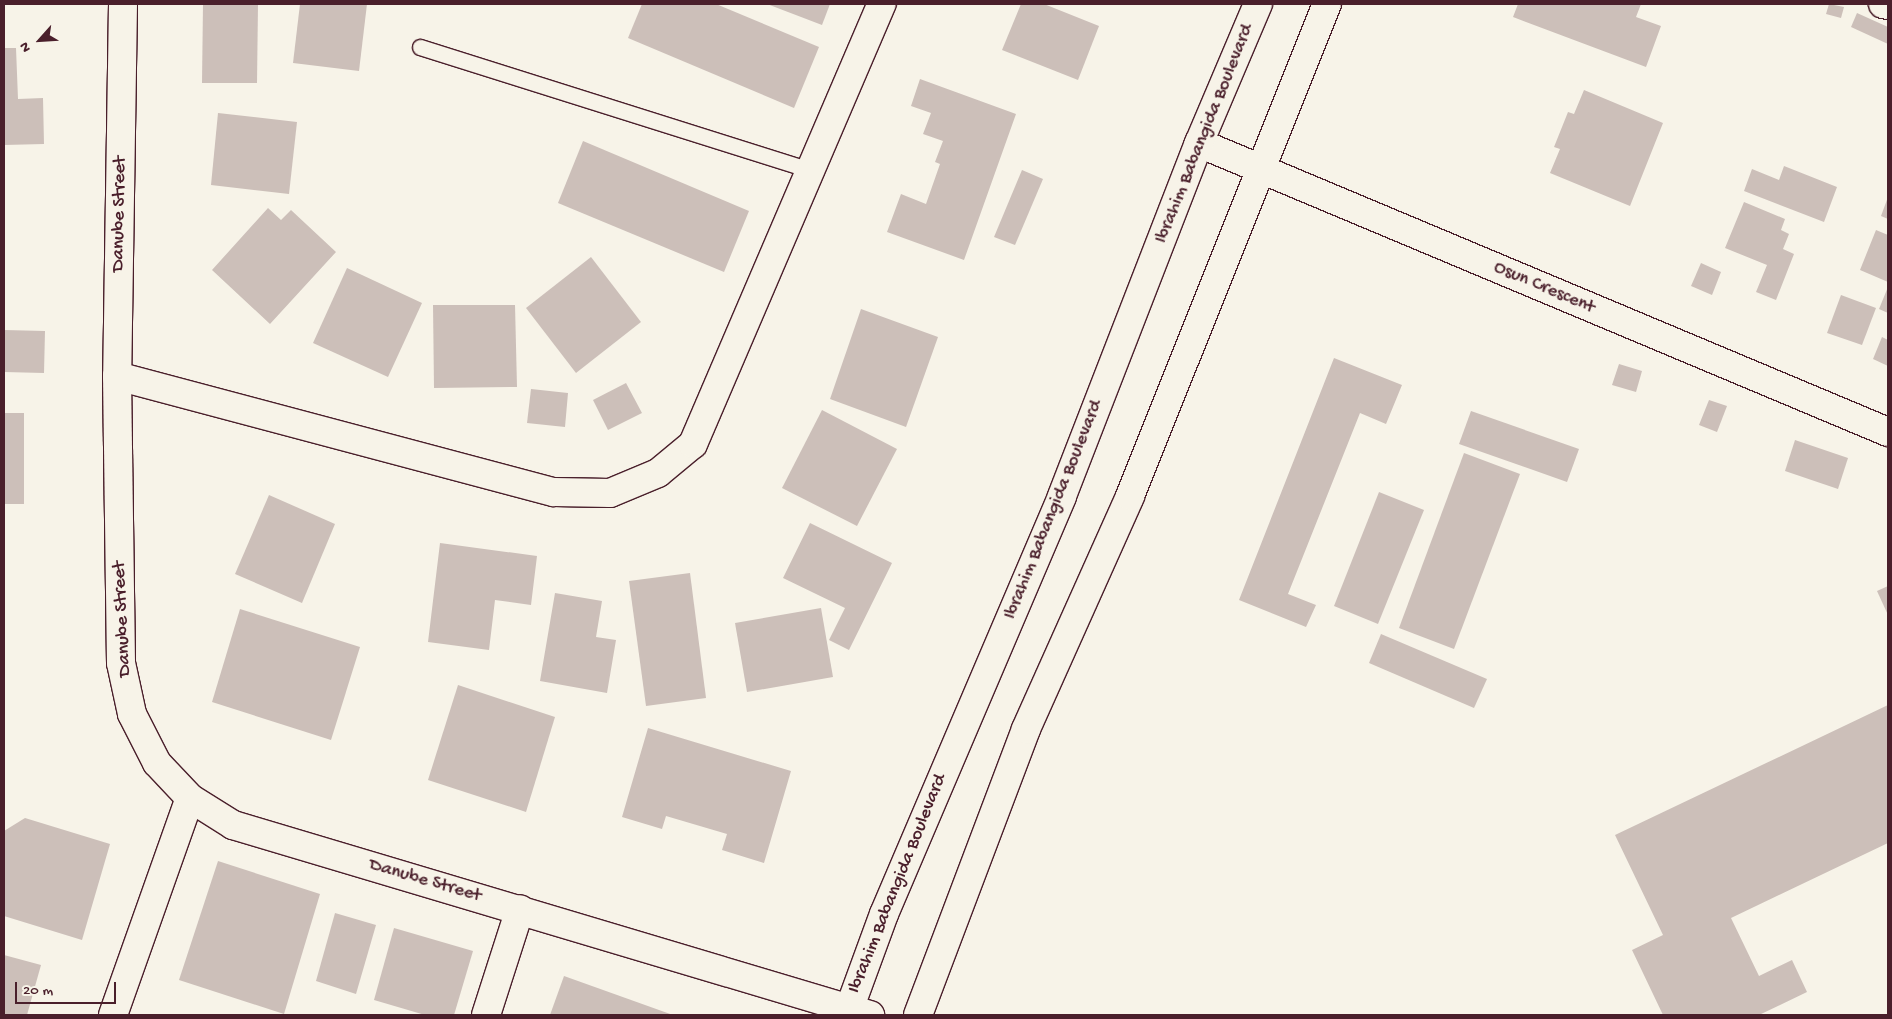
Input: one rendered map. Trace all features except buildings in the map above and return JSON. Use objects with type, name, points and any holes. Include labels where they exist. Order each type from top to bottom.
[{"type":"street","name":"Danube Street","points":[[123,4],[117,376],[121,663],[132,714],[157,763],[190,798],[233,825],[520,909],[855,1013]]},
{"type":"street","points":[[117,376],[545,490],[610,493],[658,473],[694,444],[813,171],[882,4]]},
{"type":"street","name":"Ibrahim Babangida Boulevard","points":[[855,1013],[884,914],[1062,496],[1199,143],[1258,4]]},
{"type":"street","points":[[918,1015],[1026,729],[1130,496],[1195,328],[1262,170],[1327,4]]},
{"type":"street","points":[[1883,4],[1888,6]]},
{"type":"street","name":"Osun Crescent","points":[[1199,143],[1888,432]]},
{"type":"street","points":[[113,1015],[190,798]]},
{"type":"street","points":[[486,1015],[520,909]]},
{"type":"lane","points":[[420,47],[813,171]]}]
